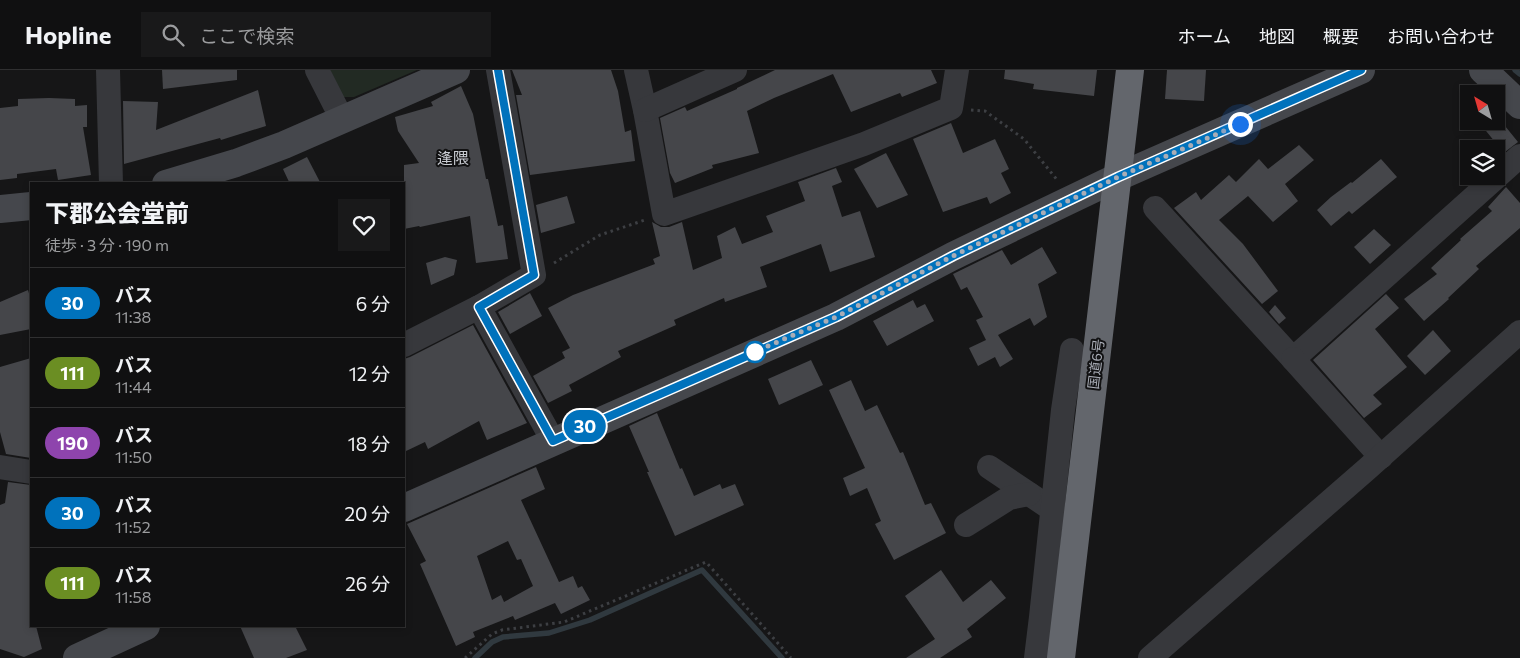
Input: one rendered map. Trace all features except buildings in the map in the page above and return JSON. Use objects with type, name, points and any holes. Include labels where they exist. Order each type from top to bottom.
[{"type":"highway","name":"国道6号","points":[[1061,658],[1130,70]]},
{"type":"street","points":[[108,70],[111,182]]},
{"type":"street","points":[[317,70],[342,120]]},
{"type":"street","points":[[172,182],[244,160],[284,145],[456,70]]},
{"type":"street","points":[[405,344],[479,307],[534,275],[498,70]]},
{"type":"street","points":[[636,70],[664,214],[855,148],[951,108],[957,70]]},
{"type":"street","points":[[645,110],[735,70]]},
{"type":"street","points":[[405,508],[836,317],[953,256],[1118,177],[1361,70]]},
{"type":"street","points":[[1483,70],[1520,105]]},
{"type":"street","points":[[1293,359],[1520,156]]},
{"type":"street","points":[[0,209],[30,206]]},
{"type":"street","points":[[1155,208],[1381,457]]},
{"type":"street","points":[[479,307],[553,441]]},
{"type":"street","points":[[1150,658],[1381,457],[1520,332]]},
{"type":"street","points":[[1036,658],[1042,617],[1063,410],[1072,350]]},
{"type":"street","points":[[0,467],[30,472]]},
{"type":"street","points":[[988,467],[1077,525]]},
{"type":"street","points":[[966,525],[1009,498],[1030,494]]},
{"type":"street","points":[[77,658],[144,627]]},
{"type":"path","points":[[951,108],[985,111],[1024,139],[1059,183]]},
{"type":"path","points":[[534,275],[600,235],[664,214]]},
{"type":"path","points":[[464,658],[492,634],[502,630],[564,622],[706,562],[791,658]]},
{"type":"shaded area","points":[[330,70],[417,70],[354,97],[343,97]]},
{"type":"waterway","points":[[1515,70],[1520,74]]},
{"type":"waterway","points":[[475,658],[492,642],[503,637],[549,633],[590,620],[702,570],[782,658]]},
{"type":"bus line","name":"30","points":[[498,70],[534,275],[479,307],[553,441],[836,317],[953,256],[1118,177],[1361,70]]},
{"type":"district","name":"逢隈","points":[[453,158]]},
{"type":"route","points":[[755,352],[749,354],[836,317],[953,256],[1118,177],[1240,124]]}]
